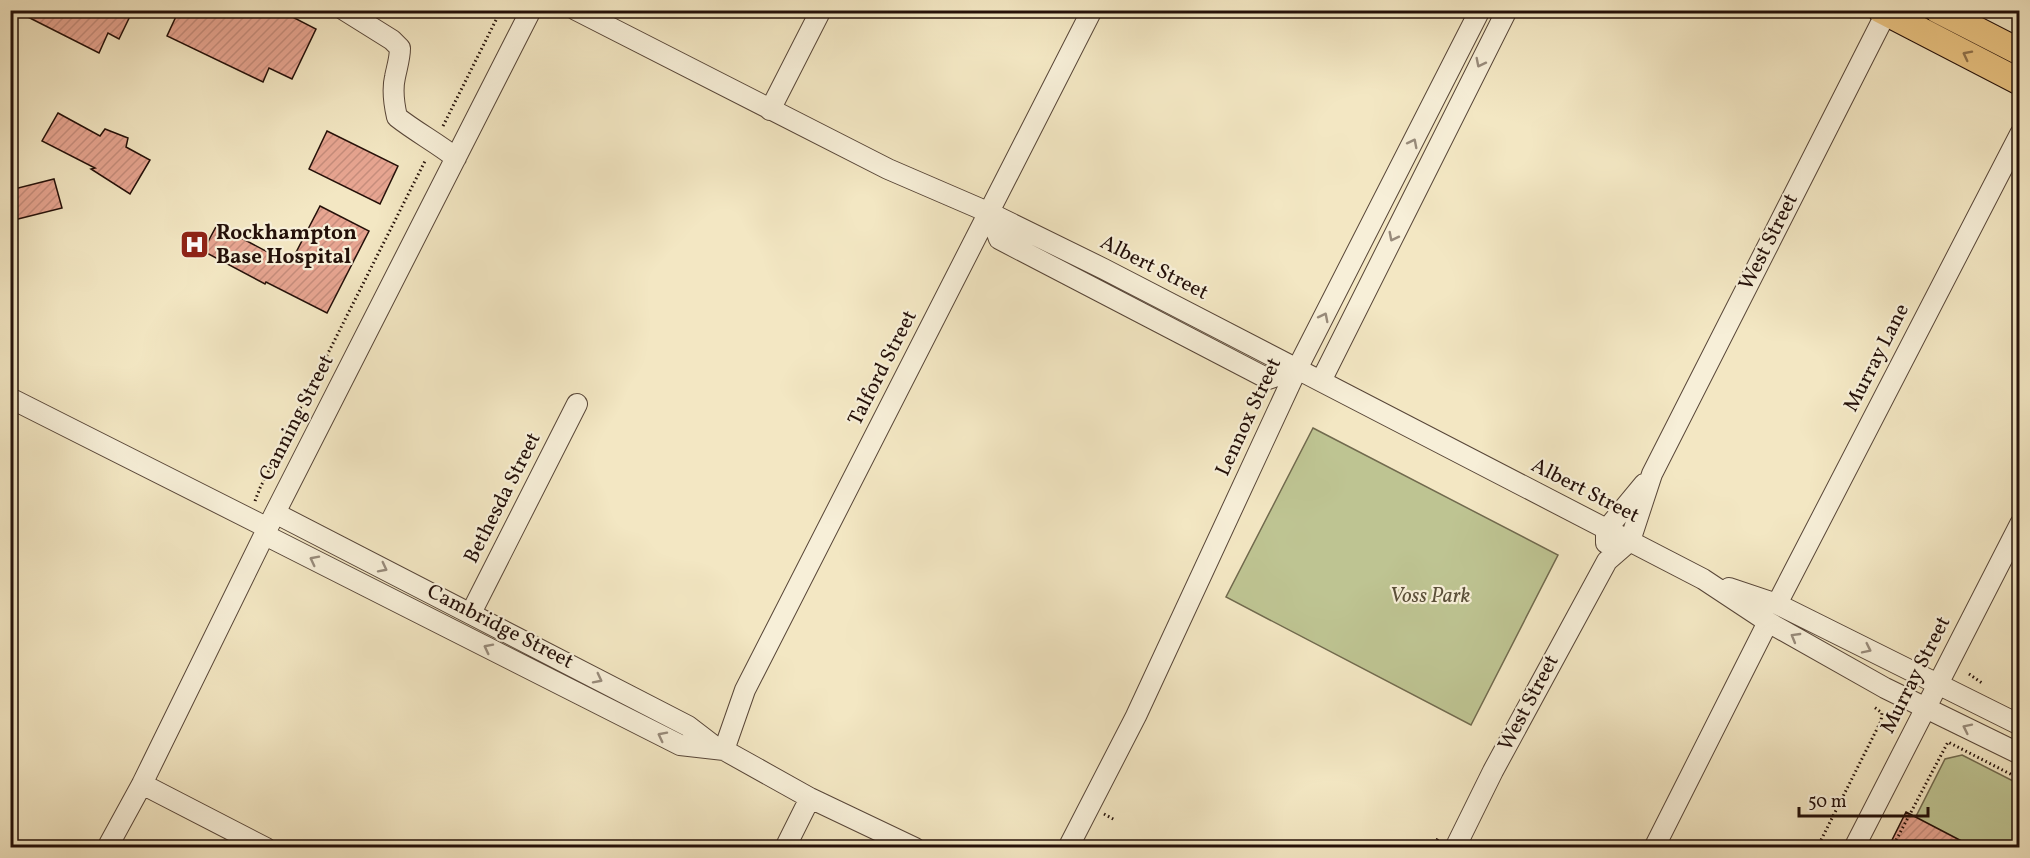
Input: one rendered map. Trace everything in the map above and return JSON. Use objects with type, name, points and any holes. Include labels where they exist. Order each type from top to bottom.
[{"type":"main road","points":[[1938,10],[2019,52]]},
{"type":"main road","points":[[1885,11],[2019,82]]},
{"type":"street","points":[[344,10],[392,40],[400,48],[394,79],[394,103],[397,117],[411,128],[435,141],[456,158]]},
{"type":"street","name":"Canning Street","points":[[107,848],[142,783],[269,525],[531,10]]},
{"type":"street","name":"Albert Street","points":[[576,10],[888,169],[990,213],[1104,269],[1703,579],[1772,613],[1937,684],[2019,725]]},
{"type":"street","points":[[770,110],[820,10]]},
{"type":"street","name":"Talford Street","points":[[721,749],[745,690],[1092,10]]},
{"type":"street","name":"Lennox Street","points":[[1068,848],[1136,716],[1297,369],[1480,10]]},
{"type":"street","points":[[1321,381],[1507,10]]},
{"type":"street","name":"West Street","points":[[1455,848],[1493,771],[1606,561],[1630,541],[1652,474],[1885,11]]},
{"type":"street","name":"Murray Lane","points":[[1654,848],[1772,613],[2019,134]]},
{"type":"street","name":"Cambridge Street","points":[[10,398],[269,525],[680,745],[721,749]]},
{"type":"street","name":"Bethesda Street","points":[[471,613],[577,404]]},
{"type":"street","name":"West Street","points":[[1606,561],[1606,530],[1652,474]]},
{"type":"street","name":"Murray Street","points":[[1854,848],[2019,524]]},
{"type":"street","name":"Cambridge Street","points":[[269,525],[471,613],[688,726],[721,749],[810,798],[915,848]]},
{"type":"street","name":"Albert Street","points":[[1772,613],[1885,688],[2019,754]]},
{"type":"street","points":[[142,783],[266,848]]},
{"type":"street","points":[[785,848],[810,798]]},
{"type":"path","points":[[255,501],[501,10]]},
{"type":"path","points":[[1969,674],[1982,683]]},
{"type":"path","points":[[1817,848],[1881,721],[1882,712],[1874,707]]},
{"type":"path","points":[[1892,848],[1948,742],[2019,779]]},
{"type":"green space","name":"Voss Park","points":[[1313,428],[1558,555],[1471,725],[1226,597]]},
{"type":"green space","points":[[1962,755],[2019,784],[2019,847],[1900,848],[1945,759]]},
{"type":"building","points":[[14,10],[133,10],[119,39],[108,33],[99,53]]},
{"type":"building","points":[[179,10],[279,10],[316,29],[292,79],[269,68],[263,82],[167,36]]},
{"type":"building","points":[[58,113],[100,136],[105,129],[128,138],[126,147],[150,160],[130,194],[91,169],[95,168],[42,141]]},
{"type":"building","points":[[327,131],[398,166],[380,204],[309,169]]},
{"type":"building","points":[[54,179],[62,208],[10,221],[10,190]]},
{"type":"building","points":[[320,206],[369,231],[327,313],[203,251],[217,225],[290,264]]},
{"type":"building","points":[[1906,812],[1975,848],[1888,848]]},
{"type":"place","name":"Rockhampton Base Hospital","points":[[195,245]]}]
